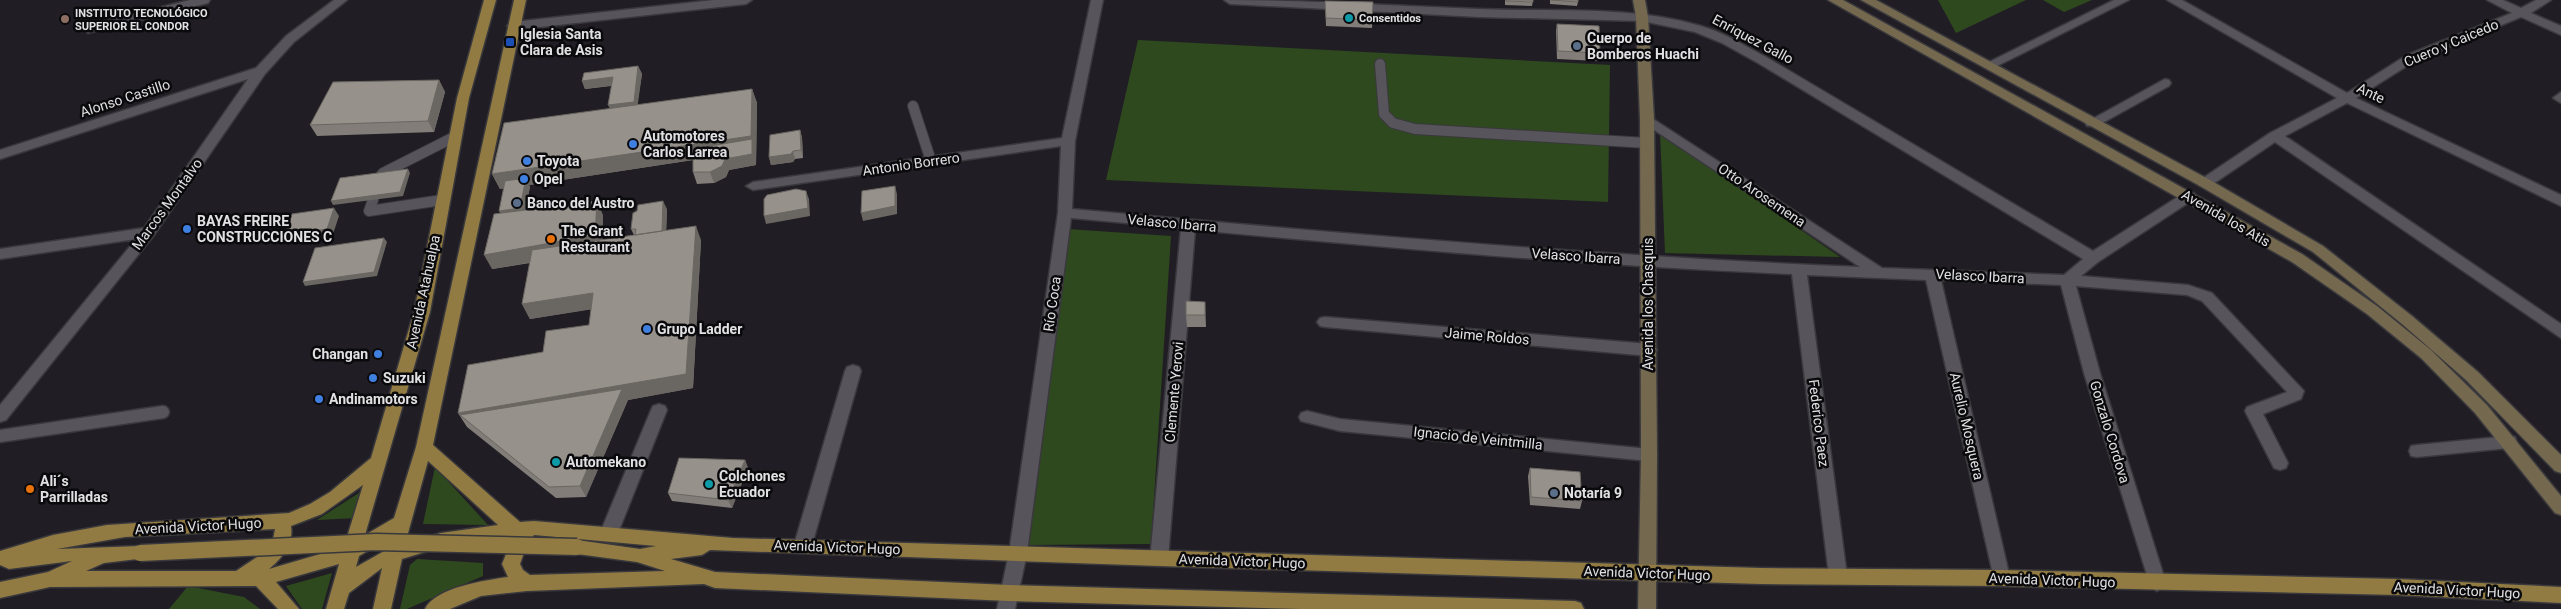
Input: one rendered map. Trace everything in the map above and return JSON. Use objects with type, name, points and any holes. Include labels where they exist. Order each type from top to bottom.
[{"type":"main road","name":"Avenida Atahualpa","points":[[335,609],[422,312],[442,200],[464,98],[490,0]]},
{"type":"main road","points":[[382,609],[392,555],[424,447],[520,0]]},
{"type":"main road","name":"Avenida los Chasquis","points":[[1639,0],[1642,17],[1647,118],[1649,350],[1647,609]]},
{"type":"main road","name":"Avenida los Atis","points":[[1834,0],[2189,196],[2296,258],[2372,310],[2426,354],[2481,409],[2561,508]]},
{"type":"main road","name":"Avenida los Atis","points":[[1867,0],[2205,183],[2318,249],[2407,320],[2472,376],[2561,466]]},
{"type":"main road","points":[[424,447],[493,511],[525,529],[511,564],[516,575],[527,583]]},
{"type":"main road","name":"Avenida Victor Hugo","points":[[0,558],[36,546],[80,535],[143,528],[282,522],[305,514],[327,503],[380,460]]},
{"type":"main road","points":[[236,579],[260,567],[274,555],[285,530],[282,522]]},
{"type":"main road","name":"Avenida Victor Hugo","points":[[50,579],[260,578],[290,572],[350,554],[401,523]]},
{"type":"main road","name":"Avenida Victor Hugo","points":[[340,589],[374,564],[392,555],[441,540],[525,529],[609,533],[733,544],[1159,559],[1761,576],[2001,578],[2398,588],[2561,595]]},
{"type":"main road","name":"Avenida Victor Hugo","points":[[0,564],[72,554],[103,556],[376,542],[577,548],[636,555],[709,578],[1007,601],[1575,609]]},
{"type":"main road","name":"Avenida Victor Hugo","points":[[636,555],[733,544]]},
{"type":"main road","name":"Avenida Victor Hugo","points":[[0,590],[50,579],[103,556]]},
{"type":"main road","points":[[260,578],[290,609]]},
{"type":"main road","points":[[434,609],[458,596],[481,588],[527,583],[709,578]]},
{"type":"street","points":[[88,29],[204,0]]},
{"type":"street","name":"Marcos Montalvo","points":[[0,416],[7,399],[149,232],[260,71],[290,39],[341,0]]},
{"type":"street","points":[[513,26],[746,0]]},
{"type":"street","name":"Río Coca","points":[[1007,601],[1018,553],[1065,213],[1068,141],[1097,0]]},
{"type":"street","name":"Enriquez Gallo","points":[[1230,0],[1480,13],[1642,17],[1698,29],[1740,48],[2093,258]]},
{"type":"street","points":[[1479,0],[1480,13]]},
{"type":"street","points":[[1989,65],[2123,0]]},
{"type":"street","name":"Ante","points":[[2173,0],[2347,98],[2561,201]]},
{"type":"street","points":[[2493,0],[2561,32]]},
{"type":"street","name":"Cuero y Caicedo","points":[[2205,183],[2276,136],[2347,98],[2411,58],[2522,14],[2545,0]]},
{"type":"street","name":"Alonso Castillo","points":[[1,151],[260,71]]},
{"type":"street","points":[[2092,123],[2166,83]]},
{"type":"street","name":"Otto Arosemena","points":[[1647,118],[1877,272]]},
{"type":"street","points":[[2276,136],[2433,242],[2561,332]]},
{"type":"street","name":"Antonio Borrero","points":[[753,186],[1068,141]]},
{"type":"street","points":[[2067,280],[2093,258],[2189,196]]},
{"type":"street","name":"Velasco Ibarra","points":[[1065,213],[1410,245],[1648,261],[2067,280],[2188,290],[2207,297],[2296,391],[2295,395],[2253,411],[2280,463]]},
{"type":"street","name":"Clemente Yerovi","points":[[1159,559],[1188,225]]},
{"type":"street","points":[[0,254],[149,232]]},
{"type":"street","name":"Federico Paez","points":[[1799,269],[1838,576]]},
{"type":"street","name":"Aurelio Mosquera","points":[[1932,274],[2001,578]]},
{"type":"street","name":"Gonzalo Cordova","points":[[2067,280],[2092,373],[2157,583]]},
{"type":"street","name":"Jaime Roldos","points":[[1326,322],[1649,350]]},
{"type":"street","points":[[803,545],[853,371]]},
{"type":"street","points":[[609,533],[659,410]]},
{"type":"street","name":"Ignacio de Veintmilla","points":[[1307,416],[1340,425],[1649,455]]},
{"type":"street","points":[[2417,451],[2509,442]]},
{"type":"lane","points":[[1380,64],[1384,114],[1393,124],[1425,129],[1647,143]]},
{"type":"lane","points":[[913,106],[931,161]]},
{"type":"lane","points":[[380,177],[383,173],[456,136]]},
{"type":"lane","points":[[373,200],[369,210],[442,200]]},
{"type":"lane","points":[[0,436],[163,412]]},
{"type":"green space","points":[[1938,0],[2026,0],[1956,33]]},
{"type":"green space","points":[[2043,0],[2092,0],[2064,12]]},
{"type":"green space","points":[[1138,40],[1610,65],[1608,202],[1106,180]]},
{"type":"green space","points":[[1660,132],[1840,257],[1665,253]]},
{"type":"green space","points":[[1067,229],[1171,236],[1151,544],[1027,545]]},
{"type":"green space","points":[[435,467],[488,525],[423,524]]},
{"type":"green space","points":[[362,491],[356,518],[317,520]]},
{"type":"green space","points":[[417,559],[483,563],[483,576],[407,609],[400,609],[410,565]]},
{"type":"green space","points":[[332,573],[322,609],[302,609],[286,586]]},
{"type":"green space","points":[[188,586],[244,597],[260,609],[169,609]]},
{"type":"building","points":[[1533,0],[1533,2],[1506,1]]},
{"type":"building","points":[[1551,0],[1578,0],[1578,2]]},
{"type":"building","points":[[1325,1],[1373,2],[1372,20],[1326,18]]},
{"type":"building","name":"Cuerpo de Bomberos Huachi","points":[[1557,24],[1599,26],[1600,53],[1558,51]]},
{"type":"building","points":[[638,66],[634,102],[608,105],[613,77],[582,81],[584,73]]},
{"type":"building","points":[[439,80],[428,121],[310,125],[333,82]]},
{"type":"building","name":"Automotores Carlos Larrea","points":[[752,89],[751,136],[492,174],[504,123]]},
{"type":"building","points":[[800,130],[801,150],[793,151],[791,154],[769,157],[770,135]]},
{"type":"building","points":[[752,139],[752,154],[725,159],[722,166],[710,172],[693,172],[693,154],[704,153],[705,147]]},
{"type":"building","points":[[408,169],[400,192],[331,201],[340,178]]},
{"type":"building","points":[[526,178],[520,208],[499,211],[505,181]]},
{"type":"building","points":[[895,186],[895,206],[861,213],[862,191]]},
{"type":"building","points":[[796,189],[806,191],[808,208],[764,216],[764,199],[767,195]]},
{"type":"building","points":[[597,201],[595,235],[484,255],[494,214]]},
{"type":"building","points":[[663,201],[662,231],[635,235],[636,229],[631,229],[633,213],[637,211],[638,205]]},
{"type":"building","points":[[334,208],[327,229],[285,235],[292,214]]},
{"type":"building","name":"Grupo Ladder","points":[[696,226],[686,374],[458,413],[468,365],[543,352],[546,331],[589,325],[593,293],[522,304],[532,250]]},
{"type":"building","points":[[384,238],[374,272],[303,282],[315,248]]},
{"type":"building","points":[[1186,301],[1205,302],[1205,315],[1186,315]]},
{"type":"building","name":"Automekano","points":[[622,389],[580,486],[549,487],[460,415]]},
{"type":"building","name":"Colchones Ecuador","points":[[679,458],[745,460],[728,500],[668,493]]},
{"type":"building","name":"Notaría 9","points":[[1530,468],[1580,472],[1582,501],[1531,497]]},
{"type":"place","name":"Consentidos","points":[[1349,18]]},
{"type":"place","name":"INSTITUTO TECNOLÓGICO SUPERIOR EL CONDOR","points":[[65,19]]},
{"type":"place","name":"Iglesia Santa Clara de Asis","points":[[510,42]]},
{"type":"place","name":"Cuerpo de Bomberos Huachi","points":[[1577,46]]},
{"type":"place","name":"Automotores Carlos Larrea","points":[[633,144]]},
{"type":"place","name":"Toyota","points":[[527,161]]},
{"type":"place","name":"Opel","points":[[524,179]]},
{"type":"place","name":"Banco del Austro","points":[[517,203]]},
{"type":"place","name":"BAYAS FREIRE CONSTRUCCIONES C","points":[[187,229]]},
{"type":"place","name":"The Grant Restaurant","points":[[551,239]]},
{"type":"place","name":"Grupo Ladder","points":[[647,329]]},
{"type":"place","name":"Changan","points":[[378,354]]},
{"type":"place","name":"Suzuki","points":[[373,378]]},
{"type":"place","name":"Andinamotors","points":[[319,399]]},
{"type":"place","name":"Automekano","points":[[556,462]]},
{"type":"place","name":"Colchones Ecuador","points":[[709,484]]},
{"type":"place","name":"Ali´s Parrilladas","points":[[30,489]]},
{"type":"place","name":"Notaría 9","points":[[1554,493]]}]
